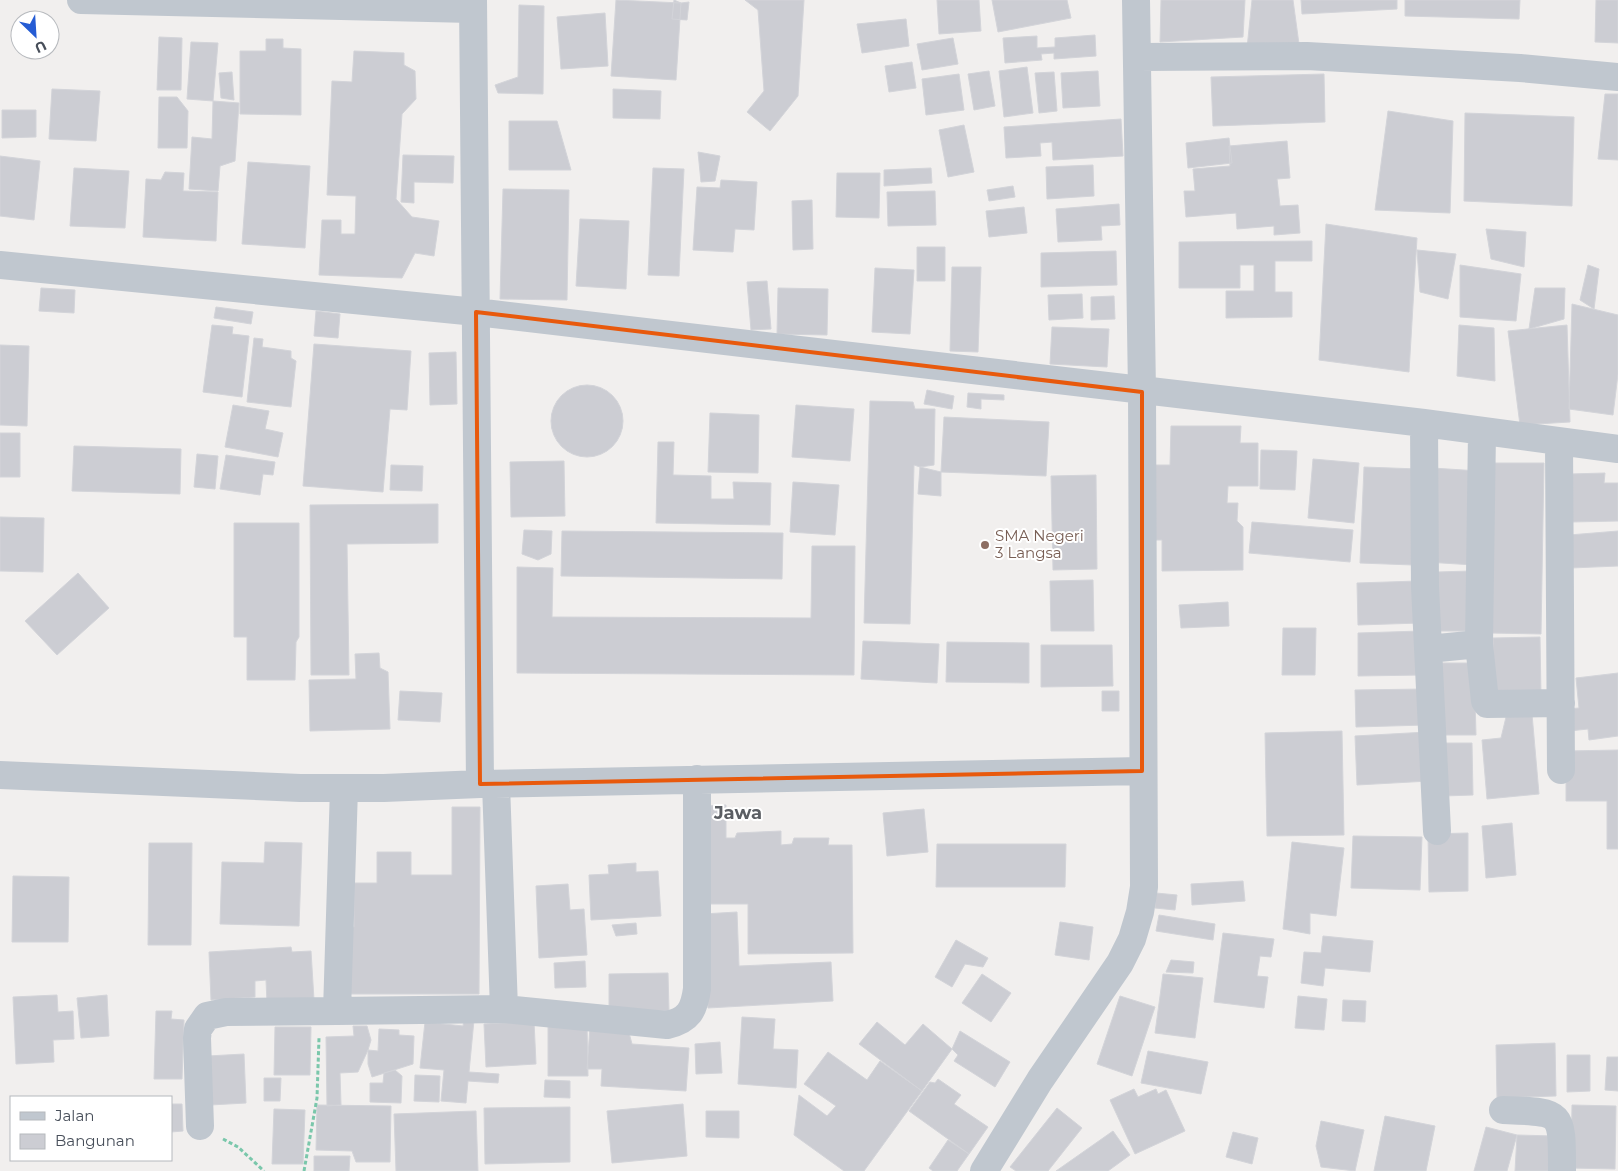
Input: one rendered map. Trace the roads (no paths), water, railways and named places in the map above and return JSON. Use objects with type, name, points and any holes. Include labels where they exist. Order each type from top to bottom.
[{"type":"street","points":[[81,0],[472,4],[476,312],[488,784],[504,1009]]},
{"type":"street","points":[[984,1171],[1040,1080],[1120,963],[1132,939],[1140,912],[1144,886],[1145,855],[1142,771],[1142,392],[1136,0]]},
{"type":"street","points":[[1138,57],[1307,56],[1520,68],[1618,77]]},
{"type":"street","points":[[0,264],[476,312],[1142,392],[1424,423],[1618,449]]},
{"type":"street","points":[[1424,423],[1425,567],[1437,831]]},
{"type":"street","points":[[1482,432],[1479,644],[1485,701],[1488,704],[1561,703]]},
{"type":"street","points":[[1559,442],[1561,770]]},
{"type":"street","points":[[1428,649],[1479,644]]},
{"type":"street","points":[[0,775],[300,788],[344,788],[1142,771]]},
{"type":"street","points":[[200,1126],[197,1038],[201,1022],[207,1016],[217,1013],[504,1009],[667,1025],[676,1023],[688,1016],[693,1010],[697,989],[697,779]]},
{"type":"street","points":[[328,1012],[344,788]]},
{"type":"street","points":[[1503,1110],[1543,1112],[1559,1122],[1562,1130],[1562,1171]]},
{"type":"place","name":"SMA Negeri 3 Langsa","points":[[985,545]]},
{"type":"district","name":"Jawa","points":[[738,813]]}]
